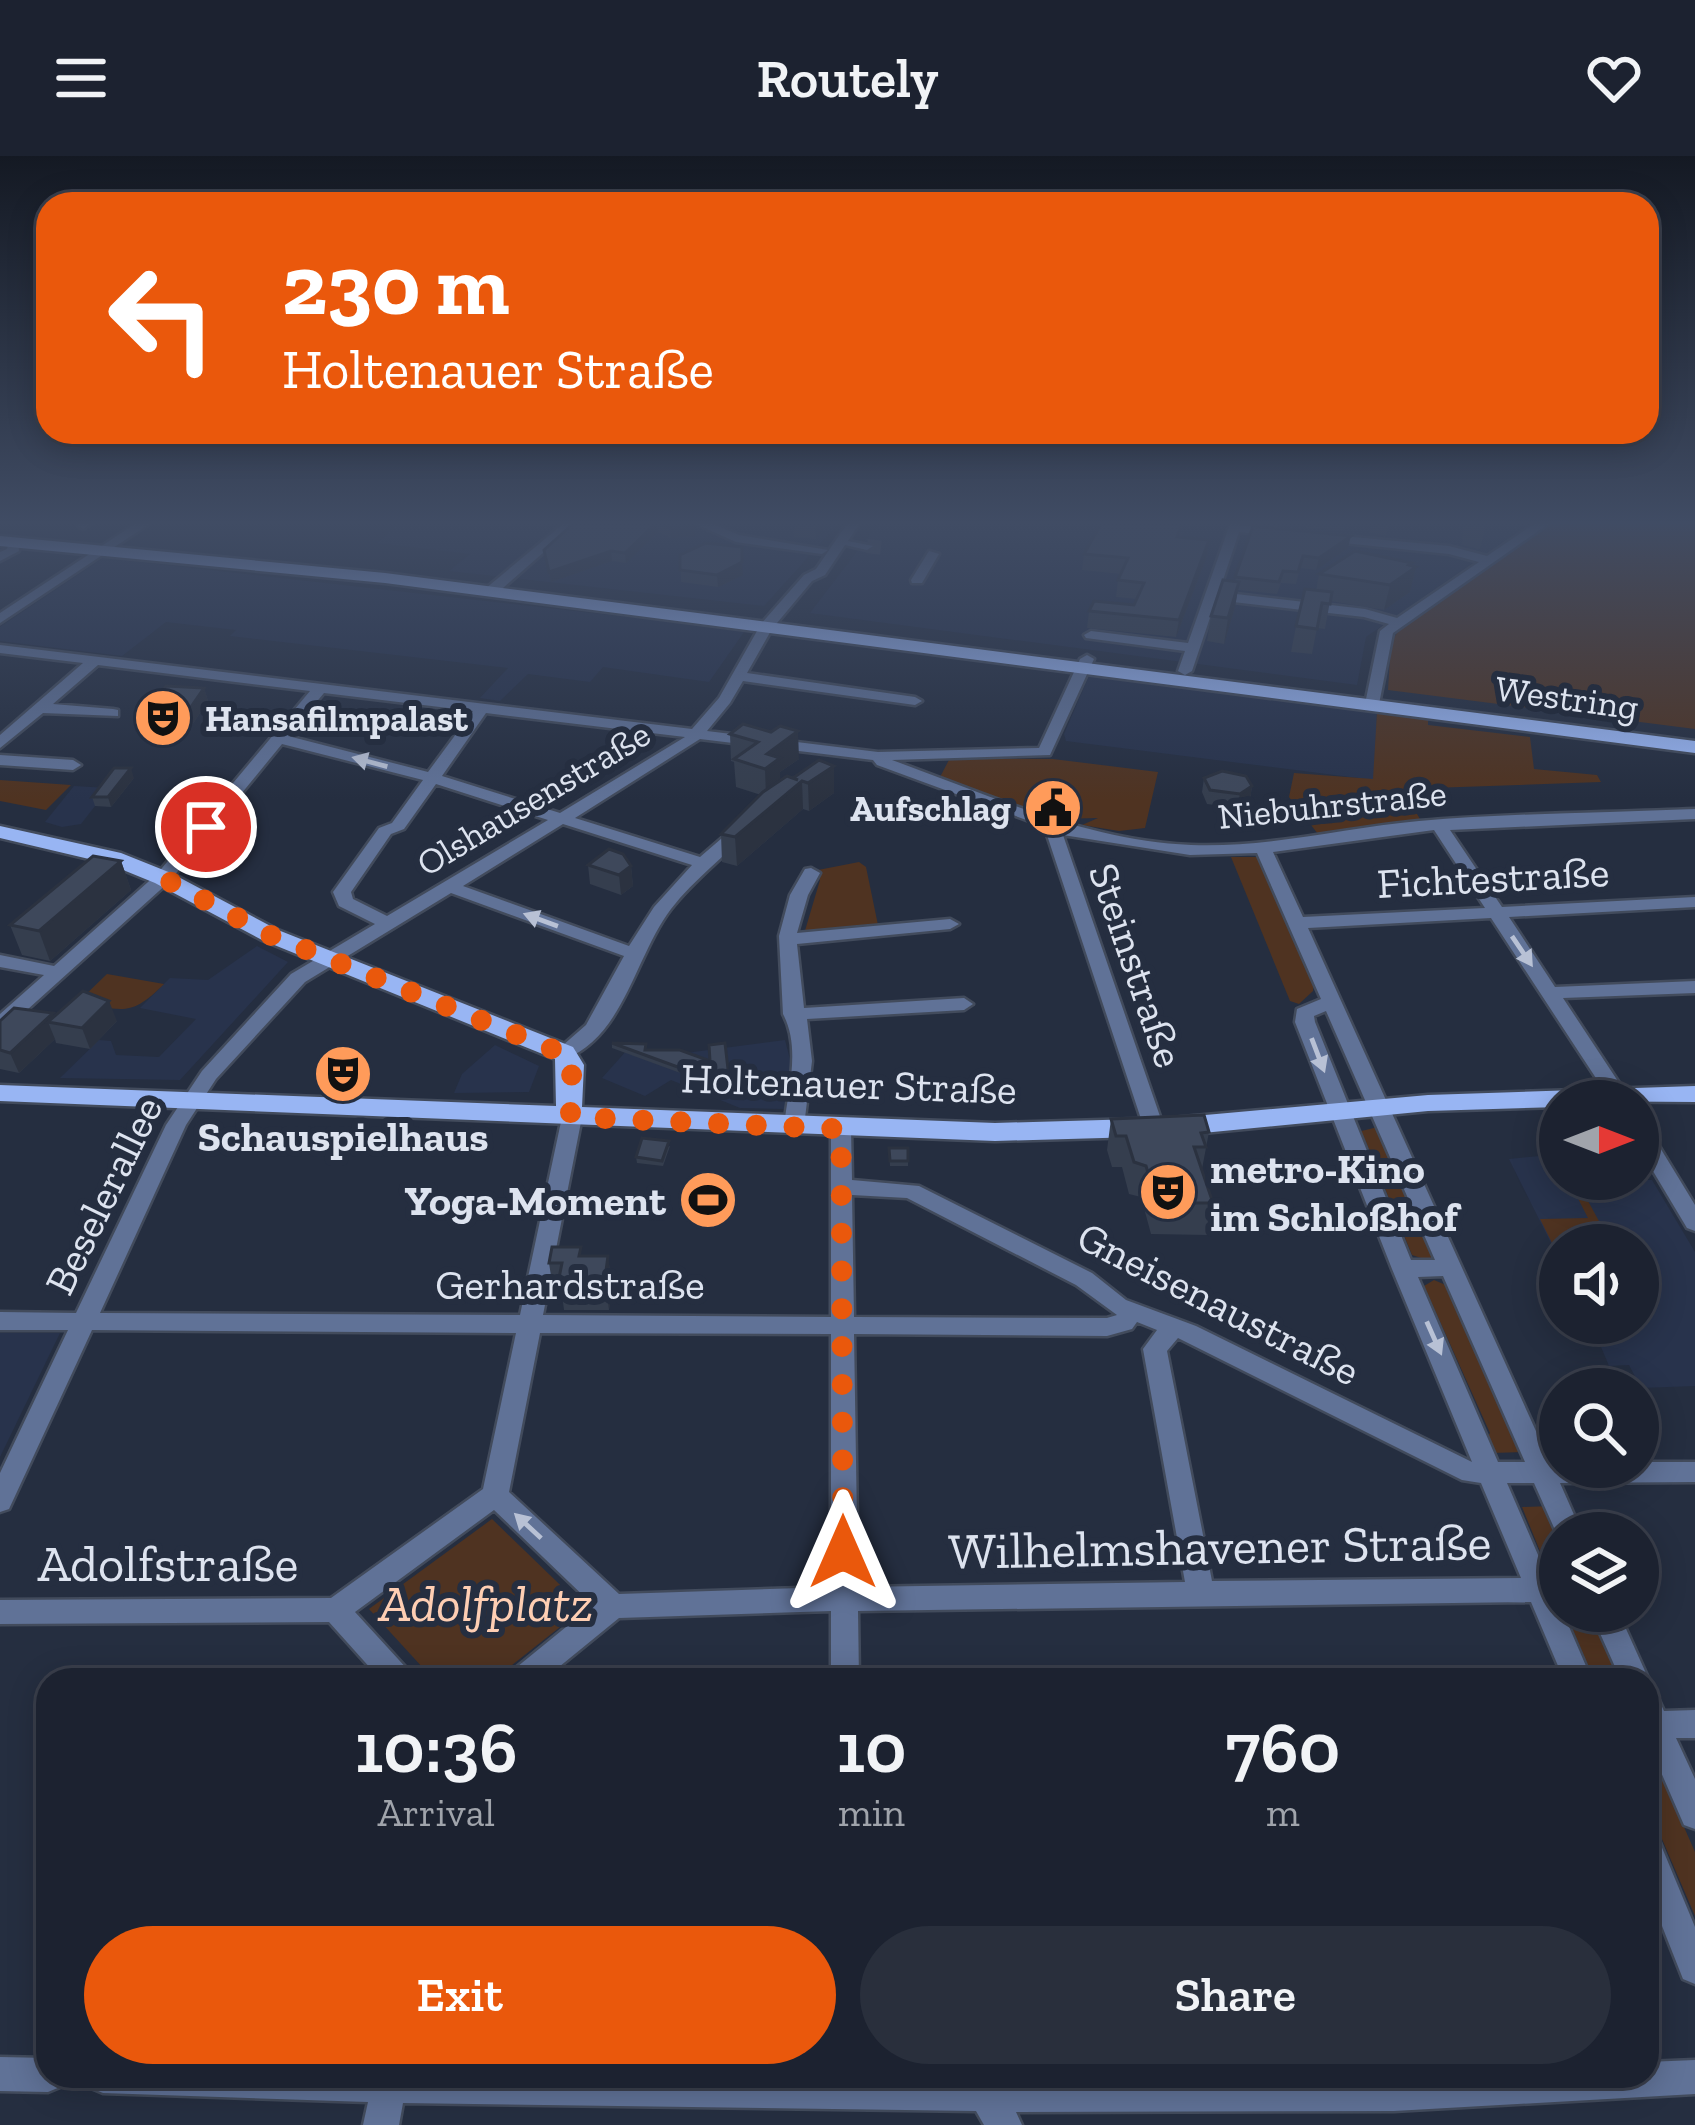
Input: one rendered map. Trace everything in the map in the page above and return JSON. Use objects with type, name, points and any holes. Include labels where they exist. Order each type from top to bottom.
[{"type":"main road","name":"Westring","points":[[713,616],[1695,737]]},
{"type":"main road","name":"Westring","points":[[1085,663],[1185,671],[1695,747]]},
{"type":"main road","points":[[0,832],[113,858],[163,878],[270,935],[569,1060],[564,1116]]},
{"type":"main road","name":"Holtenauer Straße","points":[[0,1093],[841,1129],[1154,1128],[1378,1108],[1539,1102]]},
{"type":"main road","name":"Holtenauer Straße","points":[[1659,1096],[1695,1094]]},
{"type":"street","name":"Olshausenstraße","points":[[326,958],[698,734],[785,616]]},
{"type":"street","points":[[1185,671],[1204,616]]},
{"type":"street","points":[[1375,616],[1397,622]]},
{"type":"street","points":[[1373,700],[1382,644],[1406,616]]},
{"type":"street","points":[[1091,635],[1192,648]]},
{"type":"street","name":"Niebuhrstraße","points":[[0,649],[878,756],[881,762],[1061,826],[1147,846],[1224,851],[1439,825],[1695,814]]},
{"type":"street","points":[[0,743],[94,660]]},
{"type":"street","points":[[878,756],[1046,752],[1085,663]]},
{"type":"street","points":[[742,670],[915,701]]},
{"type":"street","points":[[0,1024],[163,878],[320,688]]},
{"type":"street","points":[[389,924],[345,902],[342,892],[483,707]]},
{"type":"street","points":[[40,708],[112,713]]},
{"type":"street","points":[[278,738],[432,778],[703,863]]},
{"type":"street","points":[[820,774],[850,752]]},
{"type":"street","points":[[0,760],[73,765]]},
{"type":"street","points":[[569,1060],[594,1033],[632,953],[654,919],[703,863],[751,821]]},
{"type":"street","points":[[1439,825],[1607,1080]]},
{"type":"street","name":"Steinstraße","points":[[1061,826],[1055,836],[1154,1128]]},
{"type":"street","points":[[1263,848],[1539,1467]]},
{"type":"street","points":[[794,1126],[802,1049],[785,976],[788,939],[812,873]]},
{"type":"street","points":[[450,886],[632,953]]},
{"type":"street","name":"Fichtestraße","points":[[1296,923],[1498,916],[1512,911],[1695,902]]},
{"type":"street","points":[[788,939],[950,925]]},
{"type":"street","name":"Beselerallee","points":[[0,1502],[191,1102],[281,992],[326,958]]},
{"type":"street","points":[[0,962],[56,972]]},
{"type":"street","points":[[1550,994],[1695,987]]},
{"type":"street","points":[[1330,1002],[1304,1016],[1403,1269],[1539,1585]]},
{"type":"street","points":[[793,1014],[964,1004]]},
{"type":"street","points":[[388,1668],[336,1610],[495,1495],[530,1323],[564,1116]]},
{"type":"street","points":[[841,1129],[845,1668]]},
{"type":"street","points":[[1659,1163],[1695,1223]]},
{"type":"street","name":"Gneisenaustraße","points":[[840,1187],[911,1191],[1084,1280],[1100,1296],[1471,1473],[1494,1476]]},
{"type":"street","points":[[1403,1269],[1452,1267]]},
{"type":"street","name":"Gerhardstraße","points":[[0,1321],[1107,1327],[1124,1323],[1133,1311]]},
{"type":"street","points":[[1173,1327],[1155,1348],[1201,1594]]},
{"type":"street","points":[[1659,1472],[1695,1472]]},
{"type":"street","points":[[1494,1476],[1539,1474]]},
{"type":"street","points":[[495,1495],[613,1606],[537,1668]]},
{"type":"street","name":"Wilhelmshavener Straße","points":[[613,1606],[1539,1590]]},
{"type":"street","name":"Adolfstraße","points":[[0,1612],[336,1610]]},
{"type":"street","points":[[1558,1632],[1573,1668]]},
{"type":"street","points":[[1613,1632],[1630,1668]]},
{"type":"street","points":[[1659,1720],[1695,1724]]},
{"type":"street","points":[[1659,1738],[1695,1814]]},
{"type":"street","points":[[1659,1878],[1695,1967]]},
{"type":"street","points":[[0,2074],[36,2075]]},
{"type":"street","points":[[1659,2079],[1695,2077]]},
{"type":"street","points":[[381,2125],[388,2088]]},
{"type":"street","points":[[655,2088],[988,2098],[1488,2088]]},
{"type":"shaded area","points":[[17,616],[618,616],[744,632],[709,682],[603,667],[590,682],[528,674],[500,701],[480,698],[508,668],[230,636],[236,630],[166,622],[122,656],[0,641],[0,627]]},
{"type":"shaded area","points":[[832,616],[1396,616],[1366,637],[1357,685]]},
{"type":"shaded area","points":[[1089,676],[1377,712],[1374,780],[1066,741],[1064,734]]},
{"type":"shaded area","points":[[74,786],[109,788],[81,824],[62,827],[45,822]]},
{"type":"shaded area","points":[[257,946],[288,962],[180,1080],[60,1078],[99,1040],[111,1041],[116,1055],[159,1057],[196,1019],[140,1008],[170,978],[208,980]]},
{"type":"shaded area","points":[[785,1040],[793,1071],[785,1109],[740,1108],[671,1080],[645,1096],[602,1078],[628,1049],[678,1054]]},
{"type":"shaded area","points":[[495,1045],[539,1066],[529,1092],[454,1093],[462,1074]]},
{"type":"shaded area","points":[[1539,1156],[1539,1200],[1659,1200],[1659,1192],[1695,1252],[1695,1386],[1659,1387],[1659,1368],[1609,1366],[1600,1344],[1659,1344],[1659,1224],[1542,1224],[1509,1159]]},
{"type":"shaded area","points":[[0,1333],[60,1333],[0,1457]]},
{"type":"green space","points":[[1419,616],[1695,616],[1695,729],[1388,690],[1391,643],[1398,631]]},
{"type":"green space","points":[[1377,712],[1428,718],[1428,725],[1530,737],[1534,769],[1597,775],[1601,782],[1402,789],[1420,819],[1318,834],[1289,797],[1294,773],[1373,779]]},
{"type":"green space","points":[[950,758],[1053,759],[1158,772],[1145,828],[1119,831],[1082,825],[1098,818],[1057,819],[939,779]]},
{"type":"green space","points":[[0,780],[71,785],[46,810],[0,801]]},
{"type":"green space","points":[[1231,857],[1259,857],[1314,982],[1313,991],[1299,1004],[1290,1001]]},
{"type":"green space","points":[[859,862],[866,867],[879,930],[804,934],[820,880],[815,877],[818,870]]},
{"type":"green space","points":[[107,974],[164,984],[143,1002],[125,1009],[78,1002]]},
{"type":"green space","points":[[1378,1127],[1436,1255],[1430,1261],[1412,1255],[1366,1142],[1357,1132]]},
{"type":"green space","points":[[1579,1200],[1587,1200],[1601,1224],[1542,1224],[1540,1219],[1588,1218]]},
{"type":"green space","points":[[1434,1280],[1448,1286],[1524,1452],[1492,1453],[1486,1439],[1490,1433],[1424,1286]]},
{"type":"green space","points":[[1552,1506],[1555,1512],[1539,1512],[1539,1549],[1522,1507]]},
{"type":"green space","name":"Adolfplatz","points":[[492,1519],[584,1608],[508,1668],[423,1668],[369,1609]]},
{"type":"green space","points":[[1574,1632],[1599,1632],[1615,1668],[1589,1668]]},
{"type":"green space","points":[[1659,1770],[1668,1770],[1666,1786],[1695,1852],[1695,1916],[1659,1832]]},
{"type":"building","points":[[1298,616],[1320,616],[1317,629],[1296,626]]},
{"type":"building","points":[[166,686],[204,688],[182,720],[140,720]]},
{"type":"building","points":[[743,724],[771,732],[780,726],[798,731],[767,754],[780,758],[765,769],[734,759],[758,742],[730,734]]},
{"type":"building","points":[[819,760],[834,766],[808,783],[802,781],[735,837],[721,834],[763,792],[787,776],[798,780],[793,778]]},
{"type":"building","points":[[114,768],[131,768],[108,797],[92,797]]},
{"type":"building","points":[[1222,771],[1246,776],[1252,786],[1240,794],[1210,790],[1204,778]]},
{"type":"building","points":[[1061,792],[1073,794],[1068,808],[1057,805]]},
{"type":"building","points":[[609,849],[623,854],[631,866],[619,875],[588,865]]},
{"type":"building","points":[[93,856],[121,861],[39,931],[10,925]]},
{"type":"building","points":[[83,991],[109,1001],[82,1028],[48,1022]]},
{"type":"building","points":[[14,1008],[53,1013],[10,1053],[0,1050],[0,1021]]},
{"type":"building","points":[[612,1043],[680,1050],[710,1061],[709,1045],[725,1043],[728,1069],[716,1081]]},
{"type":"building","points":[[1204,1115],[1209,1132],[1201,1133],[1206,1147],[1194,1147],[1213,1203],[1157,1203],[1146,1166],[1134,1162],[1126,1136],[1116,1136],[1111,1119]]},
{"type":"building","points":[[642,1138],[669,1141],[662,1161],[636,1157]]},
{"type":"building","points":[[889,1148],[908,1148],[908,1161],[890,1161]]},
{"type":"building","points":[[552,1247],[581,1247],[579,1256],[608,1256],[605,1278],[559,1278],[562,1263],[549,1263]]},
{"type":"place","name":"Hansafilmpalast","points":[[163,718]]},
{"type":"place","name":"Aufschlag","points":[[1053,808]]},
{"type":"place","name":"Schauspielhaus","points":[[343,1074]]},
{"type":"place","name":"metro-Kino im Schloßhof","points":[[1168,1192]]},
{"type":"place","name":"Yoga-Moment","points":[[708,1200]]},
{"type":"route","points":[[206,827],[163,878],[270,935],[567,1055],[574,1076],[567,1098],[572,1117],[841,1129],[843,1552]]}]
